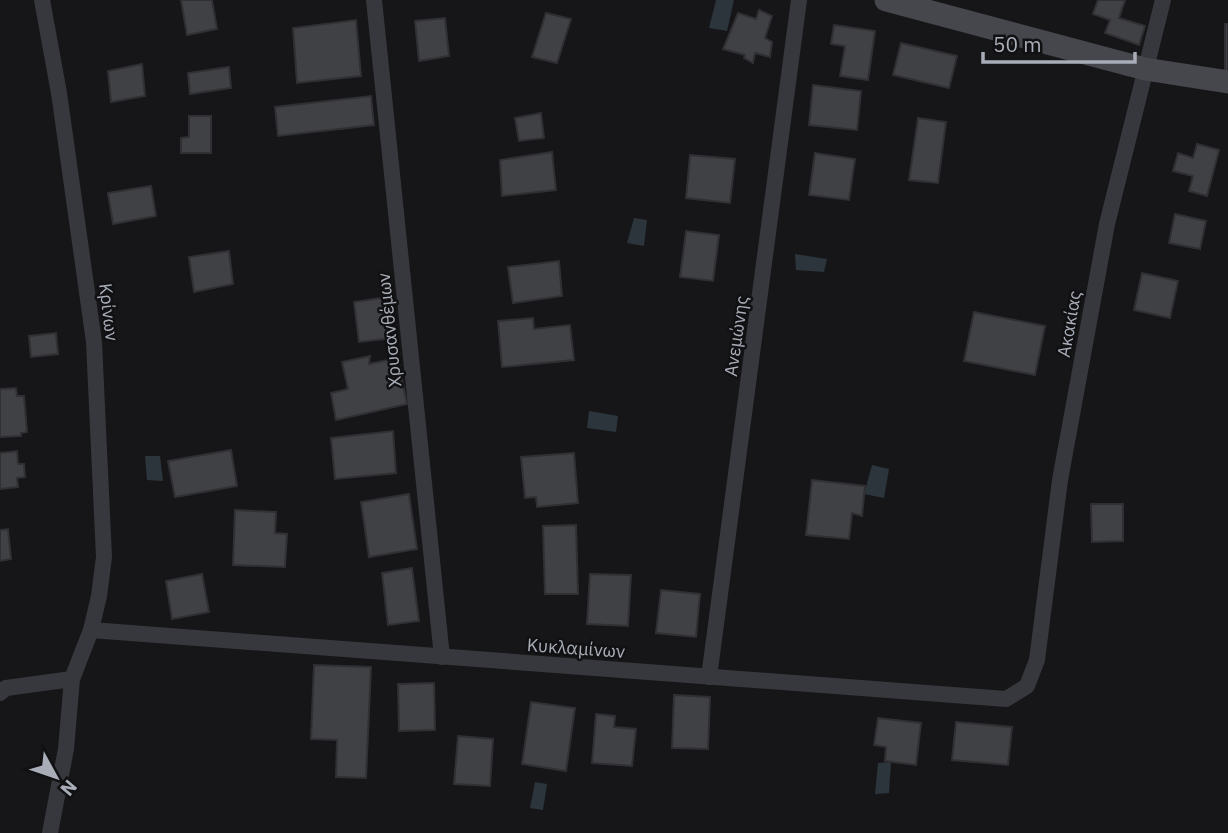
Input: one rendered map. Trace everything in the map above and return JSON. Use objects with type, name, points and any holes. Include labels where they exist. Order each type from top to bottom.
[{"type":"street","name":"Κρίνων","points":[[42,0],[62,117],[94,342],[104,557],[99,596],[72,679],[66,749],[50,833]]},
{"type":"street","name":"Χρυσανθέμων","points":[[374,0],[442,657]]},
{"type":"street","name":"Ανεμώνης","points":[[709,677],[799,0]]},
{"type":"street","points":[[886,0],[1145,69],[1228,82]]},
{"type":"street","name":"Ακακίας","points":[[1037,660],[1062,466],[1107,224],[1163,0]]},
{"type":"street","name":"Κυκλαμίνων","points":[[90,630],[1006,698],[1027,686],[1037,660]]},
{"type":"street","points":[[0,694],[6,688],[72,679]]},
{"type":"shaded area","points":[[716,0],[734,0],[727,31],[709,28]]},
{"type":"shaded area","points":[[634,218],[647,220],[644,246],[627,243]]},
{"type":"shaded area","points":[[795,254],[827,259],[824,272],[796,270]]},
{"type":"shaded area","points":[[589,411],[618,416],[616,432],[587,428]]},
{"type":"shaded area","points":[[145,456],[160,456],[163,481],[147,480]]},
{"type":"shaded area","points":[[872,465],[889,469],[884,498],[864,494]]},
{"type":"shaded area","points":[[891,762],[889,793],[875,794],[878,763]]},
{"type":"shaded area","points":[[535,782],[547,784],[543,810],[530,808]]},
{"type":"building","points":[[181,0],[212,0],[217,29],[187,35]]},
{"type":"building","points":[[1098,0],[1125,0],[1119,18],[1145,26],[1139,45],[1105,33],[1110,20],[1093,14]]},
{"type":"building","points":[[759,10],[772,16],[765,38],[772,42],[770,57],[755,53],[753,63],[744,58],[745,55],[723,49],[738,13],[756,19]]},
{"type":"building","points":[[546,13],[571,19],[557,63],[532,57]]},
{"type":"building","points":[[445,18],[449,56],[419,61],[415,21]]},
{"type":"building","points":[[356,20],[361,76],[297,83],[293,28]]},
{"type":"building","points":[[1225,24],[1228,24],[1228,72],[1225,72]]},
{"type":"building","points":[[834,25],[875,31],[868,80],[840,76],[845,46],[831,44]]},
{"type":"building","points":[[901,43],[957,56],[949,88],[893,75]]},
{"type":"building","points":[[142,64],[145,96],[111,102],[108,71]]},
{"type":"building","points":[[229,67],[231,88],[190,94],[188,73]]},
{"type":"building","points":[[813,85],[861,91],[857,130],[809,125]]},
{"type":"building","points":[[371,96],[374,125],[278,136],[275,107]]},
{"type":"building","points":[[541,113],[544,138],[519,141],[515,118]]},
{"type":"building","points":[[189,116],[211,116],[211,153],[181,153],[181,138],[189,137]]},
{"type":"building","points":[[918,118],[946,122],[938,183],[909,180]]},
{"type":"building","points":[[1197,144],[1219,150],[1207,196],[1189,191],[1193,176],[1173,171],[1178,153],[1193,158]]},
{"type":"building","points":[[552,152],[556,190],[502,196],[500,160]]},
{"type":"building","points":[[815,153],[855,159],[849,200],[809,195]]},
{"type":"building","points":[[690,155],[735,159],[730,203],[686,198]]},
{"type":"building","points":[[151,186],[156,216],[113,224],[108,193]]},
{"type":"building","points":[[1175,214],[1206,221],[1200,249],[1169,243]]},
{"type":"building","points":[[686,231],[719,235],[713,281],[680,277]]},
{"type":"building","points":[[229,251],[233,284],[194,292],[189,257]]},
{"type":"building","points":[[559,261],[562,296],[513,303],[508,267]]},
{"type":"building","points":[[1142,273],[1178,281],[1170,318],[1134,310]]},
{"type":"building","points":[[388,297],[393,338],[359,342],[354,302]]},
{"type":"building","points":[[974,312],[1045,326],[1035,375],[964,361]]},
{"type":"building","points":[[533,318],[534,329],[570,325],[574,360],[502,367],[498,321]]},
{"type":"building","points":[[56,333],[58,354],[31,357],[29,336]]},
{"type":"building","points":[[370,356],[369,364],[398,358],[407,404],[336,420],[331,393],[348,389],[342,362]]},
{"type":"building","points":[[16,388],[17,396],[24,396],[27,432],[21,433],[21,436],[0,437],[0,389]]},
{"type":"building","points":[[393,431],[396,473],[335,479],[331,438]]},
{"type":"building","points":[[231,450],[237,486],[175,497],[168,461]]},
{"type":"building","points":[[17,451],[18,464],[24,464],[25,477],[17,478],[18,487],[0,489],[0,453]]},
{"type":"building","points":[[574,453],[578,503],[537,507],[536,497],[525,498],[521,457]]},
{"type":"building","points":[[812,480],[865,486],[862,516],[852,513],[849,539],[806,535]]},
{"type":"building","points":[[409,494],[417,549],[369,557],[361,502]]},
{"type":"building","points":[[1091,504],[1123,504],[1123,541],[1092,542]]},
{"type":"building","points":[[235,510],[276,512],[275,533],[287,534],[285,567],[233,565]]},
{"type":"building","points":[[576,525],[578,594],[545,594],[543,526]]},
{"type":"building","points":[[8,529],[11,559],[0,561],[0,530]]},
{"type":"building","points":[[412,568],[419,621],[388,625],[382,573]]},
{"type":"building","points":[[202,574],[209,612],[172,619],[166,581]]},
{"type":"building","points":[[590,574],[631,575],[628,626],[587,624]]},
{"type":"building","points":[[661,590],[700,594],[696,637],[656,633]]},
{"type":"building","points":[[314,665],[371,667],[366,778],[336,777],[337,740],[311,739]]},
{"type":"building","points":[[434,683],[435,730],[399,731],[398,684]]},
{"type":"building","points":[[674,695],[710,697],[708,749],[672,748]]},
{"type":"building","points":[[531,702],[575,708],[566,771],[522,764]]},
{"type":"building","points":[[596,714],[615,716],[614,727],[636,729],[632,766],[592,763]]},
{"type":"building","points":[[878,718],[921,723],[916,765],[885,761],[886,747],[874,745]]},
{"type":"building","points":[[956,722],[1012,727],[1008,765],[952,760]]},
{"type":"building","points":[[458,736],[493,739],[490,786],[454,784]]}]
